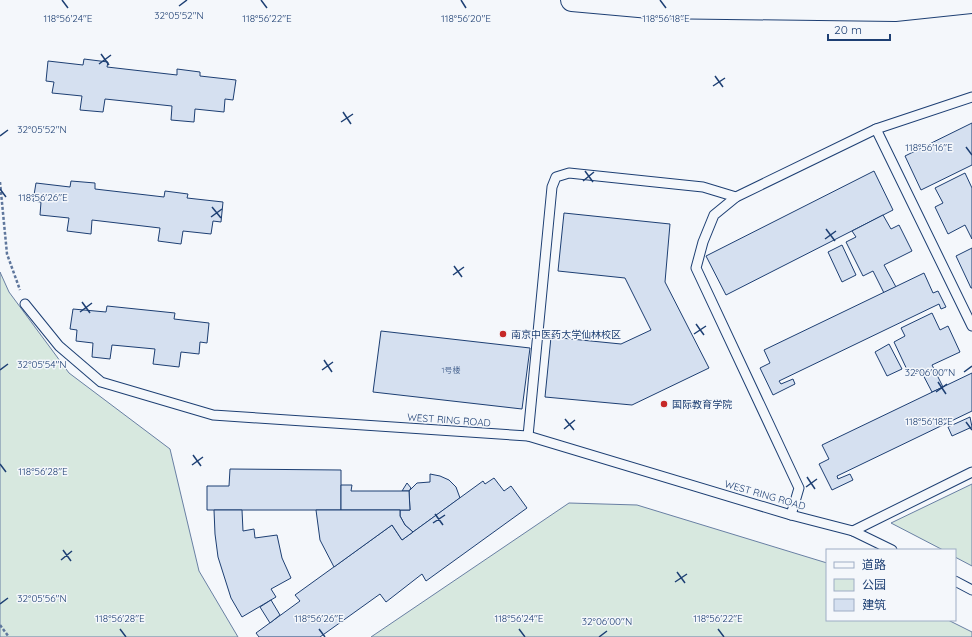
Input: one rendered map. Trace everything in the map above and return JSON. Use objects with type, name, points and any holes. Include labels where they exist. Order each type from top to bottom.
[{"type":"main road","points":[[572,0],[650,7],[895,10],[972,2]]},
{"type":"lane","points":[[791,515],[799,488],[696,268],[703,242],[714,215],[736,197],[876,129],[972,97]]},
{"type":"lane","points":[[876,129],[972,326]]},
{"type":"lane","points":[[528,436],[552,187],[556,177],[569,173],[687,186],[703,188],[736,197]]},
{"type":"lane","name":"WEST RING ROAD","points":[[25,304],[59,346],[101,382],[213,415],[528,436],[791,515],[853,531],[890,549]]},
{"type":"lane","points":[[853,531],[972,472]]},
{"type":"lane","points":[[956,582],[972,590]]},
{"type":"path","points":[[0,182],[6,254],[25,304]]},
{"type":"path","points":[[0,624],[9,637]]},
{"type":"green space","points":[[0,272],[9,292],[69,373],[170,449],[199,571],[238,637],[0,637]]},
{"type":"green space","points":[[972,484],[972,566],[956,558],[956,549],[941,549],[891,523]]},
{"type":"green space","points":[[569,503],[637,505],[826,563],[826,621],[950,621],[972,632],[972,637],[371,637]]},
{"type":"building","points":[[84,59],[108,62],[107,67],[177,75],[177,69],[200,72],[200,76],[236,80],[233,100],[225,99],[224,112],[195,109],[194,122],[171,120],[172,106],[105,99],[103,112],[80,110],[82,96],[52,93],[54,82],[46,81],[48,61],[83,65]]},
{"type":"building","points":[[972,123],[972,165],[921,190],[905,156]]},
{"type":"building","points":[[874,171],[893,210],[726,295],[706,256]]},
{"type":"building","points":[[965,173],[972,188],[972,239],[965,225],[948,234],[935,207],[943,203],[935,188]]},
{"type":"building","points":[[71,181],[95,183],[95,189],[164,197],[165,191],[188,194],[187,198],[223,202],[221,222],[213,221],[211,234],[183,231],[181,244],[158,241],[160,228],[92,220],[91,234],[67,231],[69,218],[40,215],[41,202],[33,201],[36,183],[70,187]]},
{"type":"building","points":[[564,213],[670,224],[665,282],[709,368],[632,405],[545,397],[551,337],[621,344],[651,330],[625,278],[558,271]]},
{"type":"building","points":[[883,215],[891,229],[899,225],[912,251],[884,265],[896,287],[884,293],[873,271],[863,276],[846,242],[856,237],[852,231]]},
{"type":"building","points":[[842,245],[856,275],[842,282],[828,252]]},
{"type":"building","points":[[972,248],[972,288],[971,288],[956,256]]},
{"type":"building","points":[[924,273],[933,293],[938,291],[946,307],[941,309],[939,304],[779,381],[781,384],[793,379],[795,384],[773,395],[760,368],[770,363],[764,350]]},
{"type":"building","points":[[107,306],[175,313],[174,319],[209,323],[207,343],[200,342],[199,354],[181,352],[179,367],[153,364],[155,349],[112,345],[110,359],[92,357],[93,343],[76,341],[77,330],[70,329],[73,309],[106,312]]},
{"type":"building","points":[[932,313],[940,330],[948,326],[960,352],[932,365],[943,387],[932,392],[921,371],[910,376],[894,342],[905,336],[901,328]]},
{"type":"building","points":[[381,331],[530,348],[522,409],[373,392]]},
{"type":"building","points":[[889,344],[902,369],[887,376],[875,352]]},
{"type":"building","points":[[972,373],[972,411],[837,476],[838,479],[850,474],[853,480],[832,490],[819,464],[829,459],[822,445]]},
{"type":"building","points":[[970,417],[972,427],[952,436],[948,427]]},
{"type":"building","points":[[230,469],[341,470],[341,510],[207,510],[207,486],[229,486]]},
{"type":"building","points":[[430,474],[449,480],[456,487],[460,498],[413,532],[405,525],[400,516],[400,510],[410,510],[409,491],[417,483],[430,482]]},
{"type":"building","points":[[494,478],[504,491],[511,486],[527,508],[426,581],[422,574],[386,602],[380,594],[320,637],[259,637],[256,633],[300,601],[295,595],[392,525],[402,540],[483,481],[485,484]]},
{"type":"building","points":[[407,483],[411,488],[409,491],[402,491]]},
{"type":"building","points":[[341,485],[352,485],[351,491],[409,491],[410,510],[341,510]]},
{"type":"building","points":[[214,510],[242,510],[243,531],[254,529],[255,538],[277,535],[282,558],[291,578],[271,589],[276,597],[242,617],[231,598],[218,557]]},
{"type":"building","points":[[316,510],[400,510],[400,516],[405,525],[413,532],[402,540],[392,525],[334,567],[320,540]]},
{"type":"building","points":[[271,600],[280,615],[270,623],[260,607]]},
{"type":"place","name":"南京中医药大学仙林校区","points":[[503,334]]},
{"type":"place","name":"国际教育学院","points":[[664,404]]}]
